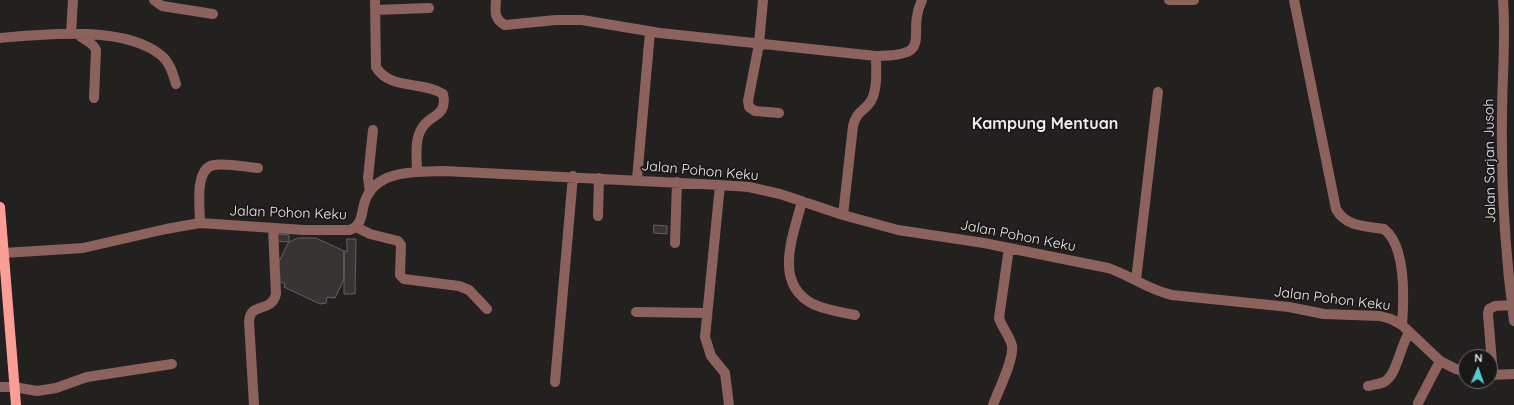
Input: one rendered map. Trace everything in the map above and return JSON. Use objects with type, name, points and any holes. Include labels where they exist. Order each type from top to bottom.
[{"type":"main road","points":[[0,207],[16,405]]},
{"type":"street","points":[[73,0],[74,33]]},
{"type":"street","points":[[154,0],[162,6],[213,14]]},
{"type":"street","points":[[496,0],[495,14],[498,22],[505,25],[556,20],[582,20],[650,32],[876,56],[907,54],[913,50],[915,44],[918,7],[922,0]]},
{"type":"street","points":[[763,0],[759,44],[748,101],[749,107],[755,111],[779,113]]},
{"type":"street","points":[[1169,0],[1194,0]]},
{"type":"street","points":[[1294,0],[1336,209],[1342,219],[1355,224],[1384,229],[1394,240],[1399,254],[1404,302],[1402,324]]},
{"type":"street","name":"Jalan Sarjan Jusoh","points":[[1503,0],[1505,45],[1502,159],[1505,237],[1514,320]]},
{"type":"street","points":[[417,172],[417,152],[422,128],[442,110],[444,100],[443,94],[435,89],[397,82],[380,74],[376,67],[375,5],[429,8]]},
{"type":"street","points":[[637,179],[650,32]]},
{"type":"street","points":[[74,33],[93,43],[96,50],[94,98]]},
{"type":"street","points":[[0,38],[74,33],[118,38],[148,47],[163,57],[172,71],[176,84]]},
{"type":"street","points":[[843,215],[853,126],[855,117],[868,106],[872,99],[874,91],[876,56]]},
{"type":"street","points":[[1136,280],[1158,92]]},
{"type":"street","points":[[370,192],[368,178],[373,130]]},
{"type":"street","points":[[200,223],[200,182],[202,175],[206,170],[214,165],[258,168]]},
{"type":"street","name":"Jalan Pohon Keku","points":[[4,253],[83,248],[166,229],[200,223],[273,228],[339,230],[356,228],[360,222],[366,200],[370,192],[388,177],[404,172],[444,171],[573,176],[749,187],[802,201],[843,215],[898,230],[1009,248],[1108,268],[1136,280],[1156,292],[1289,307],[1336,315],[1380,316],[1402,324],[1440,361],[1458,370]]},
{"type":"street","points":[[555,382],[573,176]]},
{"type":"street","points":[[598,216],[599,178]]},
{"type":"street","points":[[674,243],[677,182]]},
{"type":"street","points":[[720,185],[705,337],[707,348],[724,373],[728,386],[729,405]]},
{"type":"street","points":[[802,201],[787,262],[788,276],[795,288],[805,299],[814,305],[855,315]]},
{"type":"street","points":[[254,405],[249,317],[254,310],[269,305],[274,300],[276,294],[273,228]]},
{"type":"street","points":[[356,228],[370,234],[398,241],[401,245],[400,275],[404,279],[459,286],[469,290],[487,309]]},
{"type":"street","points":[[993,405],[1012,354],[1009,338],[1002,328],[998,318],[1009,248]]},
{"type":"street","points":[[1490,349],[1489,309],[1495,306],[1512,305]]},
{"type":"street","points":[[636,312],[707,313]]},
{"type":"street","points":[[1368,386],[1383,383],[1391,377],[1405,339],[1410,333]]},
{"type":"street","points":[[1418,404],[1440,361]]},
{"type":"street","points":[[0,387],[14,387],[37,391],[56,388],[87,377],[172,364]]},
{"type":"street","points":[[1498,375],[1514,374]]},
{"type":"building","points":[[654,225],[667,226],[667,234],[654,233]]},
{"type":"building","points":[[276,234],[289,235],[289,242],[275,241]]},
{"type":"building","points":[[298,238],[316,238],[344,251],[344,279],[335,298],[327,297],[326,303],[320,304],[284,287],[285,284],[279,281],[280,277],[275,270],[288,243]]},
{"type":"building","points":[[347,239],[356,239],[355,294],[344,294],[344,251],[347,251]]},
{"type":"district","name":"Kampung Mentuan","points":[[1045,124]]}]
